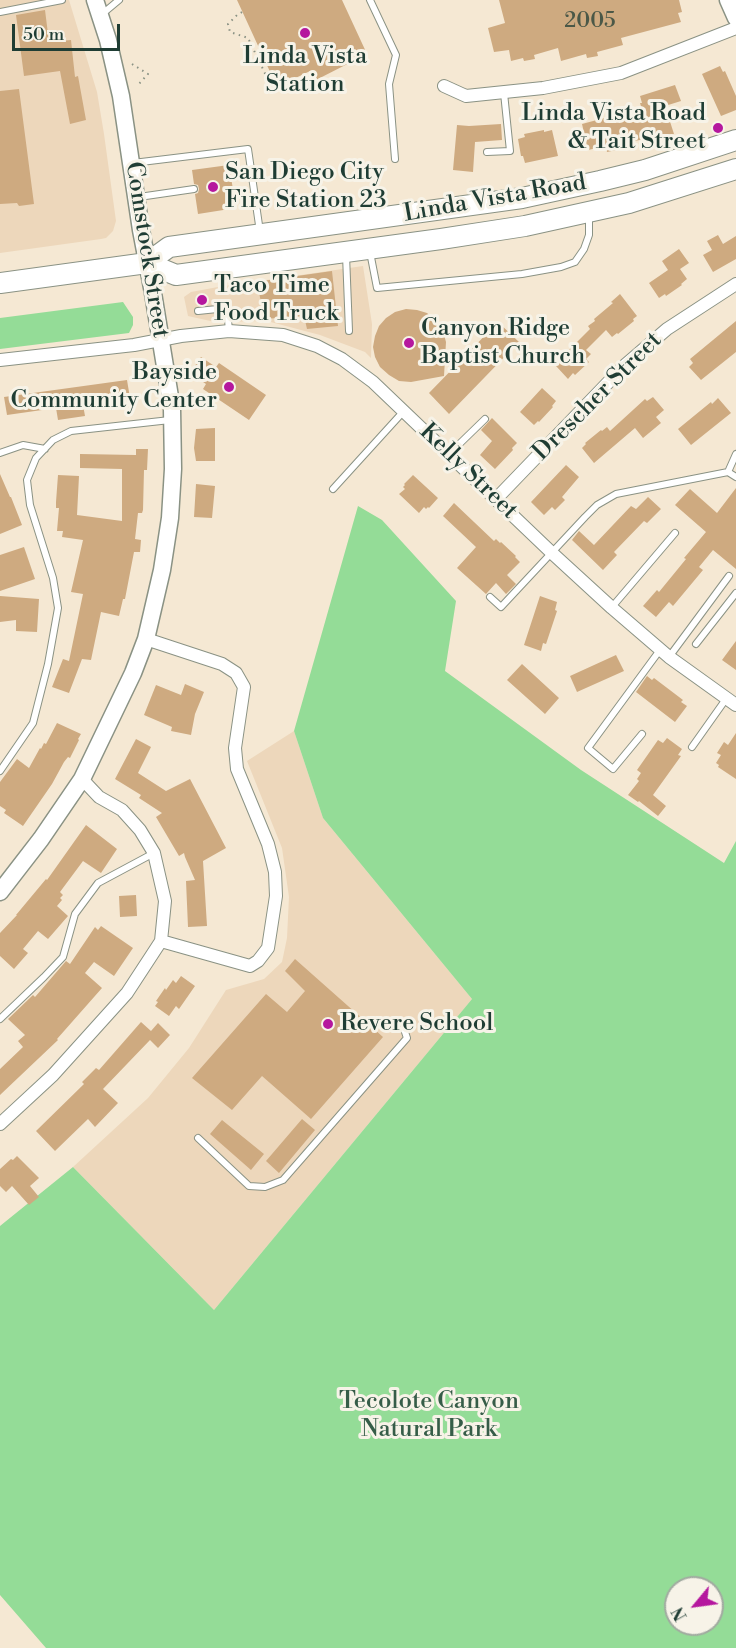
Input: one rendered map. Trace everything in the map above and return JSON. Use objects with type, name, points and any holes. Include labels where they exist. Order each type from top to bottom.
[{"type":"main road","name":"Linda Vista Road","points":[[0,283],[147,263],[169,247],[522,198],[645,170],[736,140]]},
{"type":"main road","name":"Linda Vista Road","points":[[147,263],[176,275],[525,226],[589,213],[673,190],[736,169]]},
{"type":"street","points":[[728,0],[736,18]]},
{"type":"street","name":"Comstock Street","points":[[0,892],[41,839],[82,779],[134,673],[147,639],[162,570],[170,518],[173,469],[172,409],[132,163],[114,66],[98,8]]},
{"type":"street","points":[[444,86],[466,96],[543,88],[621,73],[736,28]]},
{"type":"street","name":"Drescher Street","points":[[496,499],[624,366],[667,329],[736,284]]},
{"type":"street","name":"Kelly Street","points":[[0,360],[134,345],[160,339],[229,331],[283,335],[317,346],[342,359],[374,382],[612,608],[664,653],[731,702]]},
{"type":"street","points":[[147,639],[222,664],[236,673],[244,687],[235,748],[237,769],[268,844],[275,872],[276,896],[268,948],[258,962],[250,966],[161,941]]},
{"type":"street","points":[[0,1124],[53,1075],[127,993],[161,941],[165,901],[154,853],[140,830],[122,810],[99,797],[82,779]]},
{"type":"lane","points":[[0,12],[62,0]]},
{"type":"lane","points":[[98,8],[119,0]]},
{"type":"lane","points":[[370,0],[396,55],[389,84],[395,159]]},
{"type":"lane","points":[[487,152],[510,151],[504,92]]},
{"type":"lane","points":[[132,163],[248,149],[260,233]]},
{"type":"lane","points":[[136,197],[194,189]]},
{"type":"lane","points":[[370,248],[377,288],[522,274],[575,262],[585,249],[589,235],[589,213]]},
{"type":"lane","points":[[346,252],[349,332]]},
{"type":"lane","points":[[198,311],[227,308],[229,331]]},
{"type":"lane","points":[[333,489],[404,411]]},
{"type":"lane","points":[[449,454],[485,419]]},
{"type":"lane","points":[[0,771],[33,723],[48,664],[58,608],[53,579],[30,505],[27,480],[36,458],[53,440],[70,431],[172,420]]},
{"type":"lane","points":[[0,453],[23,445],[45,449]]},
{"type":"lane","points":[[728,472],[736,454]]},
{"type":"lane","points":[[490,597],[501,608],[597,505],[616,494],[728,472],[736,477]]},
{"type":"lane","points":[[612,608],[675,533]]},
{"type":"lane","points":[[642,734],[613,769],[588,748],[729,576]]},
{"type":"lane","points":[[696,644],[736,593]]},
{"type":"lane","points":[[692,747],[731,702]]},
{"type":"lane","points":[[0,1018],[63,957],[75,914],[98,883],[154,853]]},
{"type":"lane","points":[[198,1138],[249,1186],[266,1187],[283,1180],[407,1038],[404,1029]]},
{"type":"path","points":[[242,12],[228,24],[230,32],[248,38],[272,88]]},
{"type":"path","points":[[132,64],[147,74],[138,85]]},
{"type":"path","points":[[266,75],[270,72]]},
{"type":"shaded area","points":[[0,0],[69,0],[97,92],[104,134],[116,221],[113,231],[106,238],[0,253]]},
{"type":"shaded area","points":[[363,266],[372,324],[371,358],[365,352],[320,335],[267,321],[215,322],[188,316],[184,297],[191,292]]},
{"type":"shaded area","name":"Revere School","points":[[294,731],[323,818],[472,999],[214,1310],[73,1167],[148,1098],[189,1048],[226,990],[264,979],[282,962],[287,938],[289,897],[282,848],[247,761]]},
{"type":"green space","points":[[123,302],[133,317],[133,325],[129,333],[0,349],[0,318]]},
{"type":"green space","name":"Tecolote Canyon Natural Park","points":[[358,506],[382,520],[456,601],[445,671],[581,770],[724,863],[736,841],[736,1648],[46,1648],[0,1595],[0,1226],[73,1167],[214,1310],[472,999],[323,818],[294,731]]},
{"type":"building","name":"Linda Vista Station","points":[[237,0],[342,0],[367,54],[314,81],[310,71],[277,87]]},
{"type":"building","points":[[499,0],[679,0],[682,12],[678,13],[681,22],[621,38],[623,45],[597,52],[598,56],[587,58],[586,54],[561,61],[558,48],[534,55],[535,59],[524,61],[523,58],[511,61],[509,50],[494,52],[488,28],[505,23]]},
{"type":"building","points":[[45,10],[49,42],[71,40],[75,77],[78,76],[86,120],[70,124],[60,71],[24,76],[16,15]]},
{"type":"building","points":[[720,66],[723,72],[725,71],[736,96],[736,110],[721,116],[702,74]]},
{"type":"building","points":[[675,85],[681,101],[665,106],[674,134],[655,140],[654,137],[625,143],[626,148],[607,152],[606,146],[588,150],[582,124],[608,117],[609,121],[643,113],[640,96]]},
{"type":"building","points":[[19,89],[34,204],[19,206],[17,203],[0,204],[0,91]]},
{"type":"building","points":[[501,124],[502,140],[475,142],[473,172],[453,170],[457,125]]},
{"type":"building","points":[[544,130],[544,132],[552,130],[558,156],[525,163],[521,156],[518,139],[525,137],[524,134]]},
{"type":"building","points":[[229,165],[236,208],[198,214],[195,194],[199,189],[198,185],[194,184],[192,170]]},
{"type":"building","points":[[718,235],[723,244],[736,236],[736,259],[713,272],[703,255],[712,250],[707,241]]},
{"type":"building","points":[[679,249],[689,263],[680,269],[687,279],[666,296],[665,294],[659,298],[649,283],[668,270],[662,261]]},
{"type":"building","points":[[332,271],[338,326],[307,329],[304,316],[264,319],[259,292],[262,291],[262,281]]},
{"type":"building","points":[[620,294],[637,316],[633,319],[634,321],[612,337],[606,330],[586,350],[591,354],[586,359],[589,362],[568,379],[555,364],[590,329],[588,326],[595,321],[594,319]]},
{"type":"building","points":[[406,309],[427,313],[443,331],[446,342],[444,376],[411,382],[399,381],[380,367],[373,347],[379,326],[395,312]]},
{"type":"building","points":[[736,321],[736,352],[701,380],[689,367],[693,363],[690,359]]},
{"type":"building","points":[[498,322],[519,342],[449,414],[429,393]]},
{"type":"building","name":"Bayside Community Center","points":[[201,357],[216,367],[219,363],[266,395],[249,420],[203,389],[206,384],[190,373]]},
{"type":"building","points":[[127,380],[130,398],[83,405],[85,416],[58,420],[56,408],[7,415],[4,397]]},
{"type":"building","points":[[542,388],[556,401],[553,407],[534,425],[520,412]]},
{"type":"building","points":[[653,397],[664,410],[656,417],[661,423],[643,438],[635,428],[594,463],[582,448],[585,443],[607,427],[610,431],[645,399],[647,401]]},
{"type":"building","points":[[718,398],[731,413],[691,445],[678,429]]},
{"type":"building","points":[[492,418],[517,443],[495,469],[480,455],[492,441],[481,430]]},
{"type":"building","points":[[215,428],[215,461],[196,461],[194,448],[196,429]]},
{"type":"building","points":[[136,449],[148,449],[147,470],[144,470],[143,510],[142,513],[138,513],[135,539],[141,540],[140,552],[134,552],[125,599],[123,599],[119,616],[101,612],[91,660],[82,659],[69,693],[52,687],[63,659],[69,661],[83,594],[71,592],[83,540],[62,537],[63,531],[57,531],[58,475],[79,476],[77,515],[122,521],[122,469],[80,468],[80,454],[136,455]]},
{"type":"building","points":[[566,465],[579,477],[562,497],[565,500],[555,510],[552,507],[544,515],[531,502]]},
{"type":"building","points":[[0,474],[22,525],[0,534]]},
{"type":"building","points":[[413,475],[438,498],[429,508],[424,507],[419,513],[399,494],[405,489],[404,484]]},
{"type":"building","points":[[196,484],[215,486],[212,518],[194,517]]},
{"type":"building","points":[[736,488],[736,569],[713,550],[699,567],[703,570],[673,606],[669,602],[656,617],[643,606],[657,590],[659,592],[706,532],[675,505],[690,489],[717,513]]},
{"type":"building","points":[[648,497],[661,509],[647,523],[644,521],[614,552],[617,555],[603,570],[572,540],[579,531],[594,545],[631,506],[636,509]]},
{"type":"building","points":[[454,503],[494,541],[496,539],[501,542],[520,562],[507,575],[516,584],[506,594],[496,583],[486,594],[457,568],[476,547],[443,516]]},
{"type":"building","points":[[24,547],[35,579],[0,591],[0,555]]},
{"type":"building","points":[[0,596],[39,599],[37,632],[16,631],[16,620],[0,622]]},
{"type":"building","points":[[540,596],[557,602],[555,610],[557,611],[546,644],[543,643],[541,651],[524,645]]},
{"type":"building","points":[[736,641],[736,670],[722,660]]},
{"type":"building","points":[[616,655],[624,671],[577,692],[570,676]]},
{"type":"building","points":[[522,664],[559,698],[545,714],[507,680]]},
{"type":"building","points":[[647,676],[652,680],[654,678],[683,700],[681,702],[687,706],[675,722],[636,692]]},
{"type":"building","points":[[185,684],[204,692],[195,714],[191,735],[171,731],[172,727],[144,715],[156,685],[181,695]]},
{"type":"building","points":[[57,723],[81,734],[70,758],[68,757],[64,762],[23,826],[4,813],[6,810],[0,806],[0,782],[17,759],[29,768]]},
{"type":"building","points":[[736,733],[736,779],[718,767],[716,763],[721,755],[717,753],[724,742],[728,745]]},
{"type":"building","points":[[667,738],[682,749],[678,755],[681,756],[653,795],[666,806],[658,816],[628,795],[639,781],[637,779],[641,773],[637,770],[658,740],[663,743]]},
{"type":"building","points":[[136,739],[151,747],[138,773],[166,791],[190,779],[226,848],[203,861],[207,926],[188,927],[186,881],[195,880],[184,853],[179,856],[156,817],[162,813],[139,798],[141,795],[115,779]]},
{"type":"building","points":[[86,825],[117,849],[101,873],[83,861],[60,892],[63,895],[60,898],[62,900],[57,906],[68,916],[48,939],[38,931],[23,949],[28,953],[14,969],[0,956],[0,933],[47,880]]},
{"type":"building","points":[[136,895],[137,916],[120,917],[119,896]]},
{"type":"building","points":[[101,926],[133,948],[114,976],[94,962],[85,973],[102,988],[58,1040],[0,1095],[0,1069],[23,1047],[18,1041],[25,1035],[8,1019],[33,995],[35,997],[66,961],[70,964],[95,927],[98,930]]},
{"type":"building","points":[[295,959],[383,1037],[311,1119],[262,1076],[232,1110],[192,1078],[266,994],[287,1012],[305,991],[285,971]]},
{"type":"building","points":[[181,976],[195,986],[179,1009],[176,1006],[169,1016],[155,1006],[158,1002],[156,1001],[173,980],[176,983]]},
{"type":"building","points":[[141,1022],[151,1031],[158,1023],[170,1035],[158,1048],[150,1040],[103,1089],[118,1103],[95,1127],[88,1119],[55,1151],[36,1131],[84,1084],[82,1082],[96,1068],[99,1070]]},
{"type":"building","points":[[302,1119],[315,1130],[279,1173],[266,1161]]},
{"type":"building","points":[[222,1120],[264,1154],[251,1170],[210,1134]]},
{"type":"building","points":[[17,1156],[39,1178],[30,1186],[39,1197],[29,1205],[12,1186],[6,1192],[0,1186],[0,1169]]},
{"type":"place","name":"Linda Vista Station","points":[[305,33]]},
{"type":"place","name":"Linda Vista Road & Tait Street","points":[[718,128]]},
{"type":"place","name":"San Diego City Fire Station 23","points":[[213,187]]},
{"type":"place","name":"Taco Time Food Truck","points":[[202,300]]},
{"type":"place","name":"Canyon Ridge Baptist Church","points":[[409,343]]},
{"type":"place","name":"Bayside Community Center","points":[[229,387]]},
{"type":"place","name":"Revere School","points":[[328,1024]]}]
